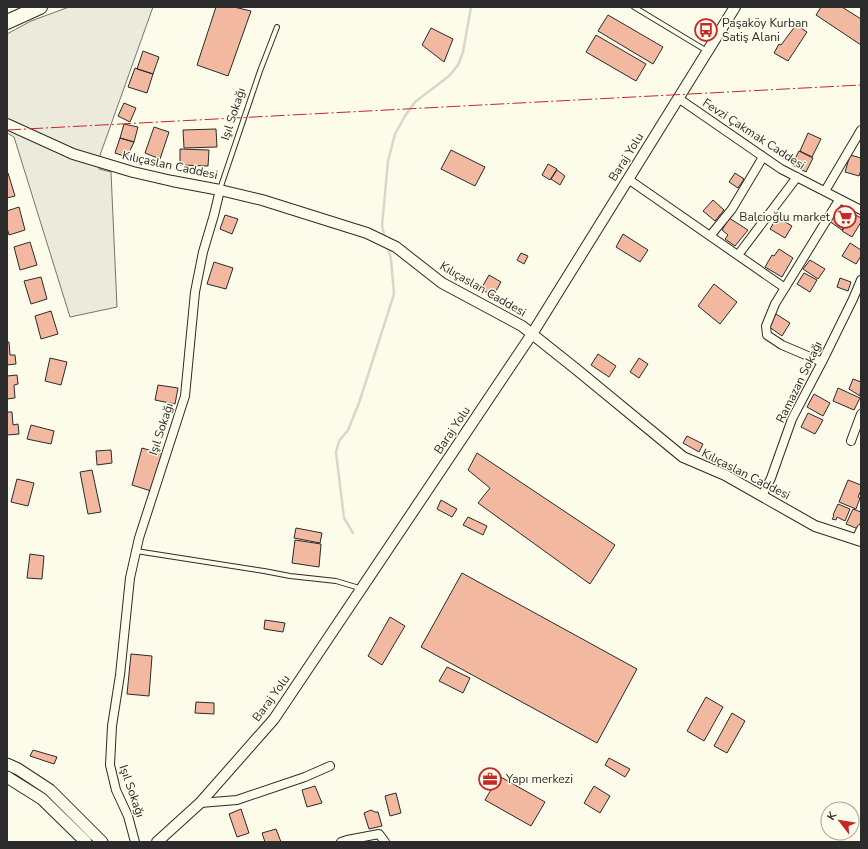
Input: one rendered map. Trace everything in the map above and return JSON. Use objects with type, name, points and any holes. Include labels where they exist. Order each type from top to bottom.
[{"type":"highway","points":[[7,22],[40,7]]},
{"type":"main road","points":[[7,764],[18,769],[50,790],[102,842]]},
{"type":"main road","points":[[7,777],[42,799],[86,842]]},
{"type":"street","name":"Baraj Yolu","points":[[157,842],[200,803],[274,719],[532,334],[735,7]]},
{"type":"street","name":"Fevzi Çakmak Caddesi","points":[[678,98],[781,169],[861,210]]},
{"type":"street","name":"Kılıçaslan Caddesi","points":[[7,124],[73,154],[134,172],[262,200],[367,233],[396,247],[442,283],[522,326],[683,457],[725,475],[815,526],[859,540]]},
{"type":"street","points":[[825,191],[861,130]]},
{"type":"street","points":[[710,236],[732,209],[763,157]]},
{"type":"street","points":[[738,255],[797,177]]},
{"type":"street","points":[[628,179],[785,288]]},
{"type":"street","name":"Işıl Sokağı","points":[[135,842],[128,816],[116,790],[110,765],[112,726],[120,675],[130,578],[139,538],[185,396],[195,292],[203,252],[220,190]]},
{"type":"street","points":[[822,362],[782,345],[767,335],[766,326],[775,304],[839,200]]},
{"type":"street","name":"Ramazan Sokağı","points":[[762,496],[771,478],[792,419],[822,362],[861,280]]},
{"type":"street","points":[[851,441],[861,414]]},
{"type":"street","points":[[859,540],[861,529]]},
{"type":"street","points":[[200,803],[237,800],[305,778],[330,766]]},
{"type":"street","points":[[341,842],[379,834],[385,842]]},
{"type":"lane","points":[[634,7],[707,51]]},
{"type":"lane","name":"Işıl Sokağı","points":[[220,190],[260,71],[277,27]]},
{"type":"lane","points":[[136,551],[290,576],[336,581],[361,590]]},
{"type":"shaded area","points":[[69,7],[153,7],[99,158],[99,169],[111,172],[117,307],[70,317],[14,137],[7,133],[7,34],[31,21]]},
{"type":"building","points":[[216,7],[234,7],[251,11],[228,76],[197,65]]},
{"type":"building","points":[[821,7],[842,7],[861,19],[861,45],[816,15]]},
{"type":"building","points":[[608,15],[663,47],[653,64],[598,31]]},
{"type":"building","points":[[796,25],[807,32],[788,61],[774,53],[779,44],[781,45]]},
{"type":"building","points":[[431,28],[453,39],[444,62],[422,45]]},
{"type":"building","points":[[596,35],[646,64],[636,81],[586,52]]},
{"type":"building","points":[[143,51],[159,57],[153,74],[137,69]]},
{"type":"building","points":[[135,68],[153,74],[147,93],[128,87]]},
{"type":"building","points":[[124,103],[136,108],[130,122],[118,116]]},
{"type":"building","points":[[124,124],[138,127],[134,142],[120,138]]},
{"type":"building","points":[[154,127],[169,132],[160,159],[145,153]]},
{"type":"building","points":[[216,129],[217,147],[184,148],[183,130]]},
{"type":"building","points":[[808,133],[821,139],[812,157],[800,151]]},
{"type":"building","points":[[120,138],[134,142],[127,157],[115,153]]},
{"type":"building","points":[[180,149],[209,150],[208,166],[180,165]]},
{"type":"building","points":[[451,150],[485,167],[475,186],[441,169]]},
{"type":"building","points":[[799,151],[813,158],[806,172],[792,165]]},
{"type":"building","points":[[850,155],[861,158],[861,170],[859,176],[845,172]]},
{"type":"building","points":[[548,164],[557,169],[550,180],[542,175]]},
{"type":"building","points":[[557,170],[565,176],[560,185],[551,179]]},
{"type":"building","points":[[7,173],[15,196],[7,198]]},
{"type":"building","points":[[735,173],[744,179],[738,188],[729,182]]},
{"type":"building","points":[[713,200],[724,210],[715,221],[703,211]]},
{"type":"building","points":[[19,207],[25,230],[9,235],[7,228],[7,211]]},
{"type":"building","points":[[837,210],[850,218],[842,230],[829,221]]},
{"type":"building","points":[[854,214],[861,218],[861,222],[852,237],[842,231]]},
{"type":"building","points":[[225,215],[238,219],[232,234],[220,229]]},
{"type":"building","points":[[777,217],[792,226],[785,238],[770,229]]},
{"type":"building","points":[[729,218],[748,230],[735,246],[725,239],[728,235],[722,230]]},
{"type":"building","points":[[623,234],[648,250],[640,262],[616,247]]},
{"type":"building","points":[[30,242],[37,265],[20,270],[14,247]]},
{"type":"building","points":[[850,243],[861,250],[861,256],[856,264],[842,256]]},
{"type":"building","points":[[779,249],[793,258],[782,277],[765,267],[772,255],[774,256]]},
{"type":"building","points":[[521,253],[528,256],[524,264],[517,260]]},
{"type":"building","points":[[810,260],[825,269],[818,279],[803,269]]},
{"type":"building","points":[[214,262],[233,268],[226,289],[207,284]]},
{"type":"building","points":[[804,273],[817,280],[810,292],[797,284]]},
{"type":"building","points":[[489,275],[501,282],[493,296],[481,289]]},
{"type":"building","points":[[41,277],[47,299],[31,304],[24,281]]},
{"type":"building","points":[[840,278],[851,282],[848,291],[837,287]]},
{"type":"building","points":[[714,284],[737,302],[720,324],[698,306]]},
{"type":"building","points":[[51,311],[58,334],[41,339],[35,316]]},
{"type":"building","points":[[776,314],[790,323],[782,336],[768,326]]},
{"type":"building","points":[[7,342],[9,342],[10,355],[15,355],[16,364],[7,365]]},
{"type":"building","points":[[598,354],[616,366],[609,377],[591,365]]},
{"type":"building","points":[[50,358],[67,362],[61,385],[45,381]]},
{"type":"building","points":[[639,358],[648,364],[639,378],[630,372]]},
{"type":"building","points":[[17,375],[18,384],[14,385],[15,398],[7,399],[7,376]]},
{"type":"building","points":[[853,379],[861,382],[860,396],[849,389]]},
{"type":"building","points":[[158,385],[178,388],[175,404],[155,400]]},
{"type":"building","points":[[838,388],[860,398],[854,410],[833,401]]},
{"type":"building","points":[[814,394],[830,403],[823,416],[807,407]]},
{"type":"building","points":[[7,412],[12,412],[13,425],[18,424],[19,434],[7,435]]},
{"type":"building","points":[[808,413],[823,420],[815,434],[801,427]]},
{"type":"building","points":[[31,425],[54,431],[51,444],[27,439]]},
{"type":"building","points":[[687,436],[703,444],[699,452],[683,443]]},
{"type":"building","points":[[142,448],[162,454],[151,491],[132,485]]},
{"type":"building","points":[[111,450],[112,463],[97,465],[96,451]]},
{"type":"building","points":[[477,453],[615,545],[590,584],[478,503],[490,488],[468,470]]},
{"type":"building","points":[[92,470],[101,512],[88,514],[80,472]]},
{"type":"building","points":[[17,479],[34,483],[28,506],[11,502]]},
{"type":"building","points":[[848,480],[861,485],[861,490],[858,497],[860,498],[856,509],[839,502]]},
{"type":"building","points":[[441,500],[457,509],[452,517],[437,509]]},
{"type":"building","points":[[838,504],[850,509],[845,521],[837,517],[836,520],[832,519]]},
{"type":"building","points":[[853,509],[861,512],[861,521],[858,529],[846,524]]},
{"type":"building","points":[[468,517],[487,526],[483,535],[463,525]]},
{"type":"building","points":[[296,528],[322,533],[320,543],[294,538]]},
{"type":"building","points":[[295,540],[321,544],[319,567],[292,563]]},
{"type":"building","points":[[30,554],[44,556],[42,579],[27,578]]},
{"type":"building","points":[[462,573],[637,669],[597,743],[421,647]]},
{"type":"building","points":[[390,617],[405,626],[382,665],[368,656]]},
{"type":"building","points":[[265,620],[285,623],[283,632],[264,629]]},
{"type":"building","points":[[131,654],[152,656],[149,696],[127,694]]},
{"type":"building","points":[[447,667],[470,678],[463,693],[439,681]]},
{"type":"building","points":[[706,697],[723,707],[704,741],[687,731]]},
{"type":"building","points":[[196,702],[214,703],[214,714],[195,713]]},
{"type":"building","points":[[732,713],[745,721],[727,753],[714,746]]},
{"type":"building","points":[[33,750],[57,757],[54,764],[30,756]]},
{"type":"building","points":[[609,758],[630,769],[625,777],[605,765]]},
{"type":"building","points":[[499,776],[545,802],[531,826],[485,800]]},
{"type":"building","points":[[315,786],[322,803],[307,807],[302,790]]},
{"type":"building","points":[[594,786],[610,796],[600,813],[584,803]]},
{"type":"building","points":[[396,793],[401,813],[390,816],[385,796]]},
{"type":"building","points":[[241,809],[249,833],[237,837],[229,814]]},
{"type":"building","points":[[371,810],[378,812],[382,826],[369,829],[364,813]]},
{"type":"building","points":[[276,829],[281,842],[265,842],[262,833]]},
{"type":"waterway","points":[[384,234],[382,226],[388,161],[395,134],[415,102],[449,76],[458,65],[463,52],[471,7]]},
{"type":"waterway","points":[[353,533],[344,518],[336,452],[339,441],[348,430],[359,403],[394,294],[389,252]]},
{"type":"power","points":[[7,130],[861,85]]},
{"type":"place","name":"Paşaköy Kurban Satiş Alani","points":[[706,30]]},
{"type":"place","name":"Balcioğlu market","points":[[845,217]]},
{"type":"place","name":"Yapı merkezi","points":[[490,779]]}]
